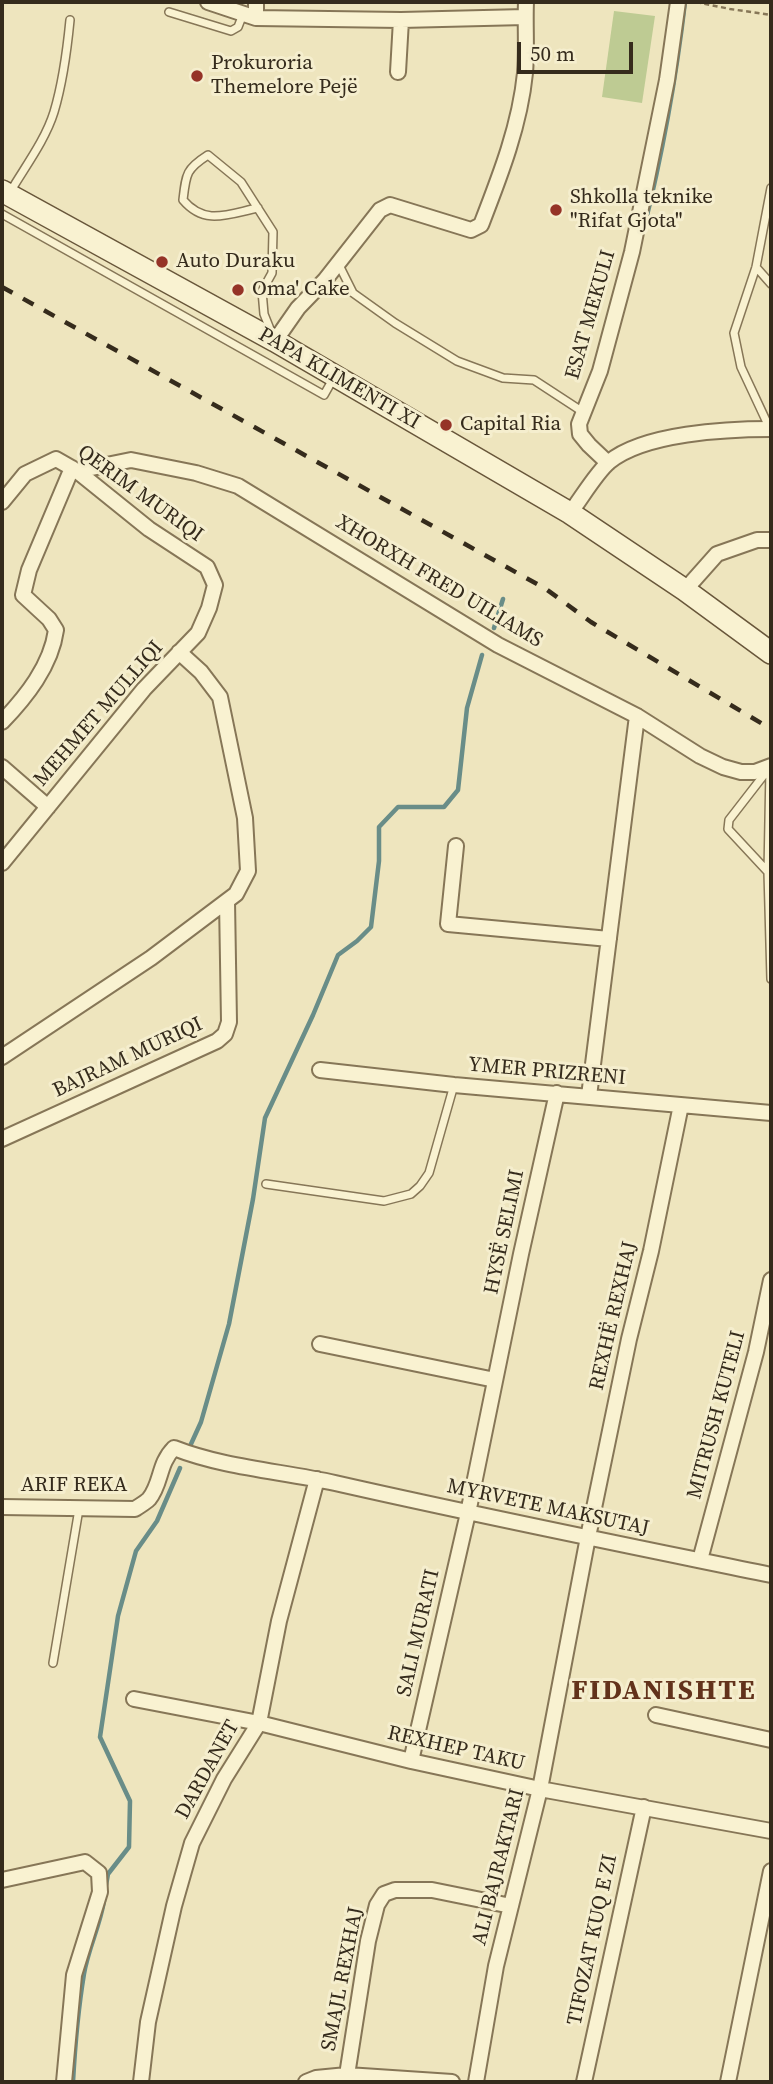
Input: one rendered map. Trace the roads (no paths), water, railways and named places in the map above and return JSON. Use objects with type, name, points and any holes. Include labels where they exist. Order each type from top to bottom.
[{"type":"street","points":[[208,2],[250,16],[401,20],[525,17]]},
{"type":"street","points":[[250,16],[256,2]]},
{"type":"street","points":[[275,341],[298,308],[380,210],[390,205],[471,230],[481,225],[499,180],[516,122],[525,73],[526,2]]},
{"type":"street","name":"ESAT MEKULI","points":[[608,463],[580,434],[579,424],[600,371],[632,252],[667,80],[678,2]]},
{"type":"street","points":[[398,72],[401,20]]},
{"type":"street","name":"PAPA KLIMENTI XI","points":[[4,200],[275,341],[570,513],[685,590],[771,653]]},
{"type":"street","points":[[570,513],[608,463],[629,450],[706,432],[771,429]]},
{"type":"street","name":"QERIM MURIQI","points":[[2,502],[25,474],[56,459],[75,469],[149,529],[207,567],[215,585]]},
{"type":"street","name":"XHORXH FRED UILIAMS","points":[[75,469],[131,460],[195,473],[238,486],[498,645],[637,716],[700,756],[741,772],[755,772],[770,766]]},
{"type":"street","points":[[2,722],[31,689],[54,643],[56,630],[23,595],[29,569],[75,469]]},
{"type":"street","points":[[685,590],[717,554],[757,540],[771,540]]},
{"type":"street","name":"MEHMET MULLIQI","points":[[2,863],[144,689],[198,633],[215,585]]},
{"type":"street","points":[[2,1057],[150,958],[227,901],[236,894],[248,871],[245,818],[220,697],[201,672],[179,652]]},
{"type":"street","points":[[589,1096],[637,716]]},
{"type":"street","points":[[2,767],[48,807]]},
{"type":"street","points":[[456,846],[448,924],[609,939]]},
{"type":"street","name":"BAJRAM MURIQI","points":[[2,1139],[217,1041],[225,1034],[229,1022],[227,901]]},
{"type":"street","name":"YMER PRIZRENI","points":[[320,1070],[454,1085],[771,1113]]},
{"type":"street","name":"HYSË SELIMI","points":[[468,1513],[557,1093]]},
{"type":"street","name":"REXHË REXHAJ","points":[[588,1537],[681,1105]]},
{"type":"street","name":"MITRUSH KUTELI","points":[[700,1560],[756,1352],[771,1280]]},
{"type":"street","points":[[320,1344],[495,1380]]},
{"type":"street","name":"ARIF REKA","points":[[2,1507],[135,1509],[148,1500],[165,1458],[174,1448],[225,1463],[317,1479]]},
{"type":"street","name":"MYRVETE MAKSUTAJ","points":[[317,1479],[771,1575]]},
{"type":"street","name":"DARDANET","points":[[141,2082],[148,2022],[191,1843],[224,1779],[259,1723],[279,1621],[317,1479]]},
{"type":"street","name":"SALI MURATI","points":[[411,1761],[468,1513]]},
{"type":"street","name":"ALI BAJRAKTARI","points":[[476,2082],[496,1966],[540,1789],[588,1537]]},
{"type":"street","name":"REXHEP TAKU","points":[[134,1699],[259,1723],[411,1761],[540,1789],[771,1831]]},
{"type":"street","points":[[656,1715],[771,1740]]},
{"type":"street","name":"TIFOZAT KUQ E ZI","points":[[584,2082],[644,1807]]},
{"type":"street","points":[[2,1880],[85,1862],[99,1873],[100,1892],[74,1975],[64,2082]]},
{"type":"street","points":[[728,2082],[771,1871]]},
{"type":"street","name":"SMAJL REXHAJ","points":[[346,2075],[368,1941],[377,1905],[384,1894],[395,1889],[432,1891],[511,1906]]},
{"type":"street","points":[[306,2082],[316,2078],[346,2075],[453,2082]]},
{"type":"lane","points":[[169,12],[230,31],[250,16]]},
{"type":"lane","points":[[70,20],[66,57],[54,114],[4,200],[324,395],[335,376]]},
{"type":"lane","points":[[258,208],[208,217],[193,211],[183,200],[191,166],[208,155],[225,167],[242,182],[273,232],[272,273],[262,291],[264,314],[275,341]]},
{"type":"lane","points":[[771,188],[756,267],[734,333],[741,367],[771,429]]},
{"type":"lane","points":[[338,262],[353,293],[395,323],[457,361],[503,378],[534,380],[583,412]]},
{"type":"lane","points":[[756,267],[771,284]]},
{"type":"lane","points":[[768,872],[728,830],[729,820],[770,766]]},
{"type":"lane","points":[[770,766],[768,872],[771,979]]},
{"type":"lane","points":[[266,1184],[384,1201],[411,1194],[429,1173],[454,1085]]},
{"type":"lane","points":[[53,1663],[79,1509]]},
{"type":"waterway","points":[[643,232],[668,117],[685,2]]},
{"type":"waterway","points":[[494,628],[503,599]]},
{"type":"waterway","points":[[191,1444],[201,1422],[229,1324],[253,1199],[265,1118],[338,955],[371,927],[379,861],[379,827],[398,807],[444,807],[458,790],[467,708],[482,655]]},
{"type":"waterway","points":[[106,1885],[108,1874],[129,1847],[130,1801],[100,1737],[118,1616],[136,1551],[157,1521],[180,1468]]},
{"type":"waterway","points":[[73,2082],[84,1974],[104,1901]]},
{"type":"railway","points":[[2,287],[546,589],[591,622],[771,729]]},
{"type":"place","name":"Prokuroria Themelore Pejë","points":[[197,76]]},
{"type":"place","name":"Shkolla teknike \"Rifat Gjota\"","points":[[556,210]]},
{"type":"place","name":"Auto Duraku","points":[[162,262]]},
{"type":"place","name":"Oma' Cake","points":[[238,290]]},
{"type":"place","name":"Capital Ria","points":[[446,425]]},
{"type":"district","name":"FIDANISHTE","points":[[664,1692]]}]
